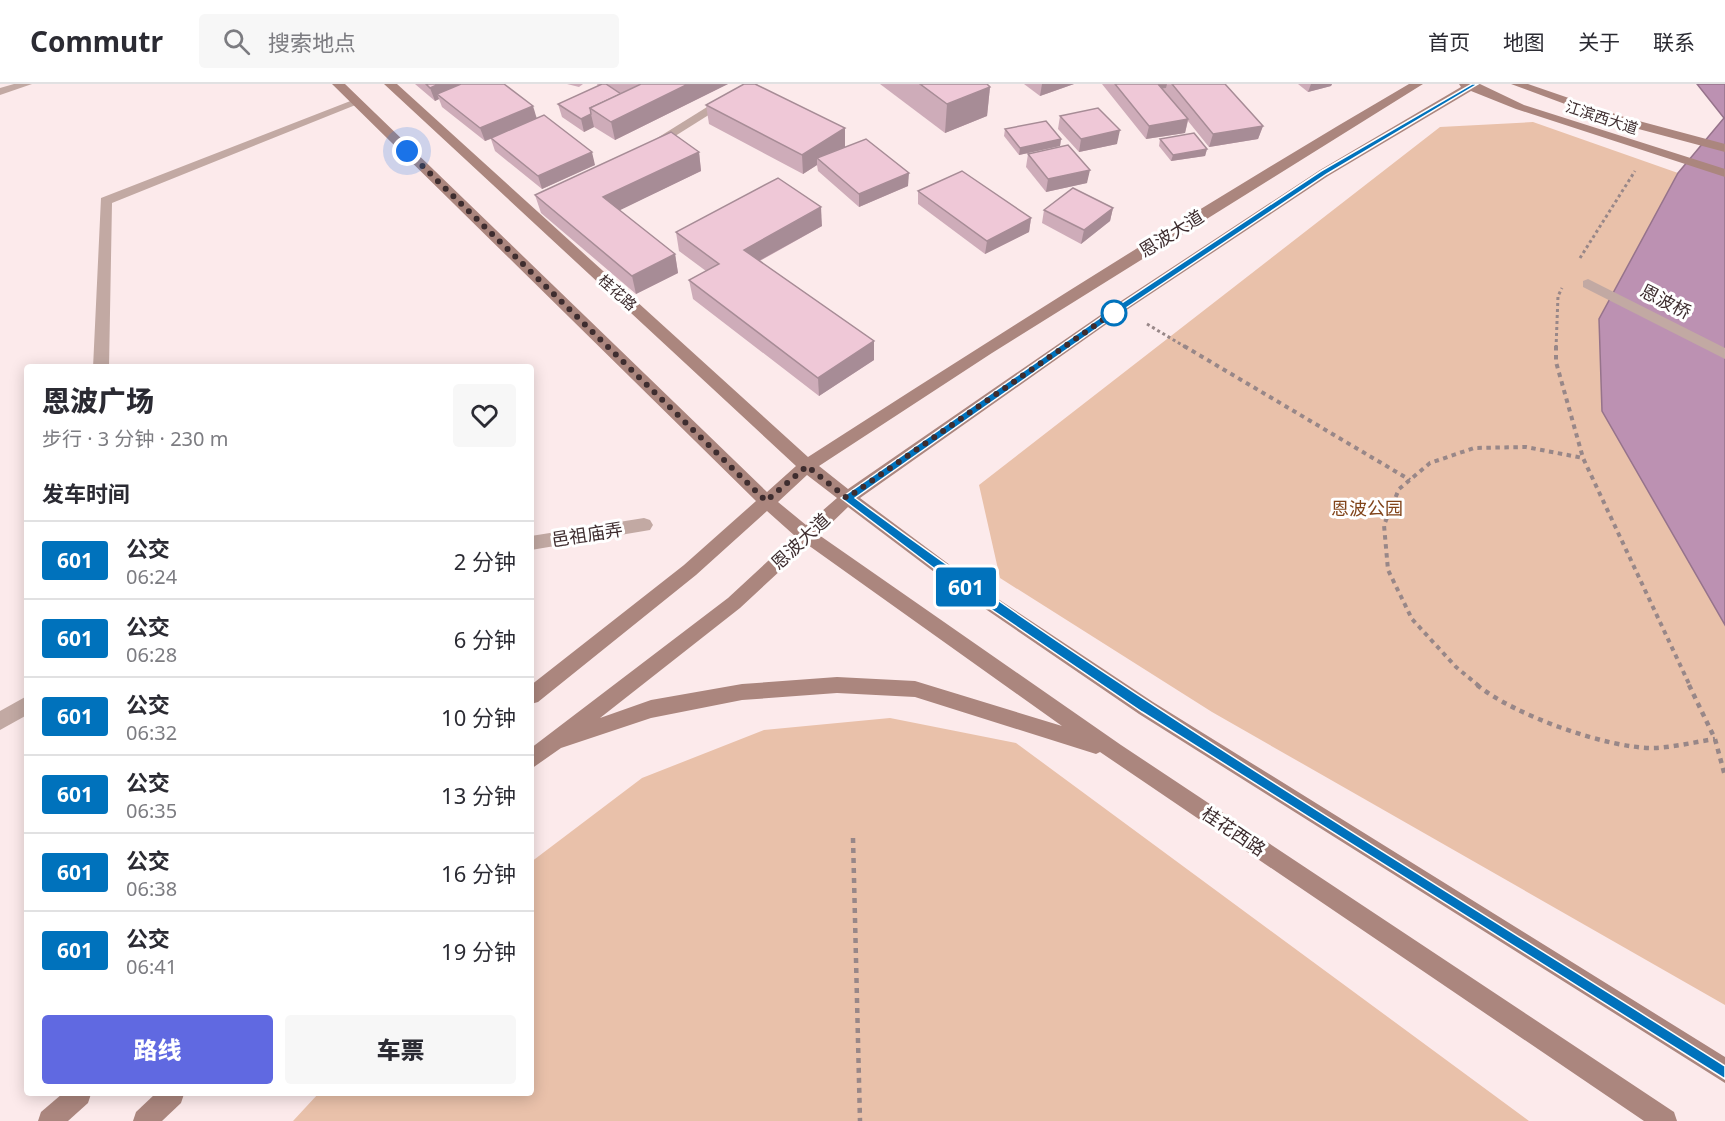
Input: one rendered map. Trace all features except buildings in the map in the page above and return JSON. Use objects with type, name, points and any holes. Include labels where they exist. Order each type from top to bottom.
[{"type":"main road","name":"桂花西路","points":[[338,84],[766,501],[806,535],[1114,751],[1665,1121]]},
{"type":"main road","name":"桂花路","points":[[390,84],[535,209],[807,466],[847,498]]},
{"type":"main road","name":"恩波大道","points":[[534,694],[690,570],[807,466],[987,349],[1308,148],[1417,84]]},
{"type":"main road","name":"江滨西大道","points":[[1517,84],[1620,120],[1725,148]]},
{"type":"main road","name":"恩波大道","points":[[534,757],[735,603],[847,498],[1120,308],[1324,173],[1470,85]]},
{"type":"main road","name":"江滨西大道","points":[[1470,85],[1520,108],[1725,173]]},
{"type":"main road","points":[[847,498],[968,588],[1146,708],[1725,1071]]},
{"type":"main road","points":[[548,745],[651,709],[742,692],[837,685],[915,688],[1114,751]]},
{"type":"main road","points":[[50,1121],[77,1096]]},
{"type":"main road","points":[[145,1121],[170,1096]]},
{"type":"street","points":[[0,92],[26,84]]},
{"type":"street","points":[[643,151],[752,84]]},
{"type":"street","points":[[101,364],[106,201],[357,102]]},
{"type":"street","name":"恩波桥","points":[[1588,284],[1725,354]]},
{"type":"street","name":"邑祖庙弄","points":[[534,543],[644,525]]},
{"type":"street","points":[[0,721],[24,707]]},
{"type":"path","points":[[1576,265],[1611,206],[1650,149]]},
{"type":"path","points":[[1564,285],[1558,296],[1556,362],[1583,458],[1715,740],[1725,776]]},
{"type":"path","points":[[1120,308],[1410,480]]},
{"type":"path","points":[[1583,458],[1526,447],[1474,448],[1430,463],[1399,489],[1384,525],[1388,570],[1412,619],[1470,679],[1485,691],[1515,708],[1585,736],[1654,748],[1715,740]]},
{"type":"path","points":[[853,838],[860,1121]]},
{"type":"green space","name":"恩波公园","points":[[1533,122],[1678,173],[1599,319],[1602,411],[1725,625],[1725,1005],[1212,712],[1000,578],[979,485],[1440,127]]},
{"type":"green space","points":[[890,718],[1016,743],[1529,1121],[293,1121],[316,1096],[534,1096],[534,860],[642,778],[764,730]]},
{"type":"shaded area","points":[[1697,84],[1725,84],[1725,625],[1602,411],[1599,319],[1678,173],[1724,118]]},
{"type":"bus line","name":"601","points":[[1474,84],[1324,173],[1120,308],[847,498],[968,588],[1146,708],[1725,1071]]},
{"type":"route","points":[[407,151],[766,501],[807,466],[847,498],[1120,308],[1114,313]]}]
